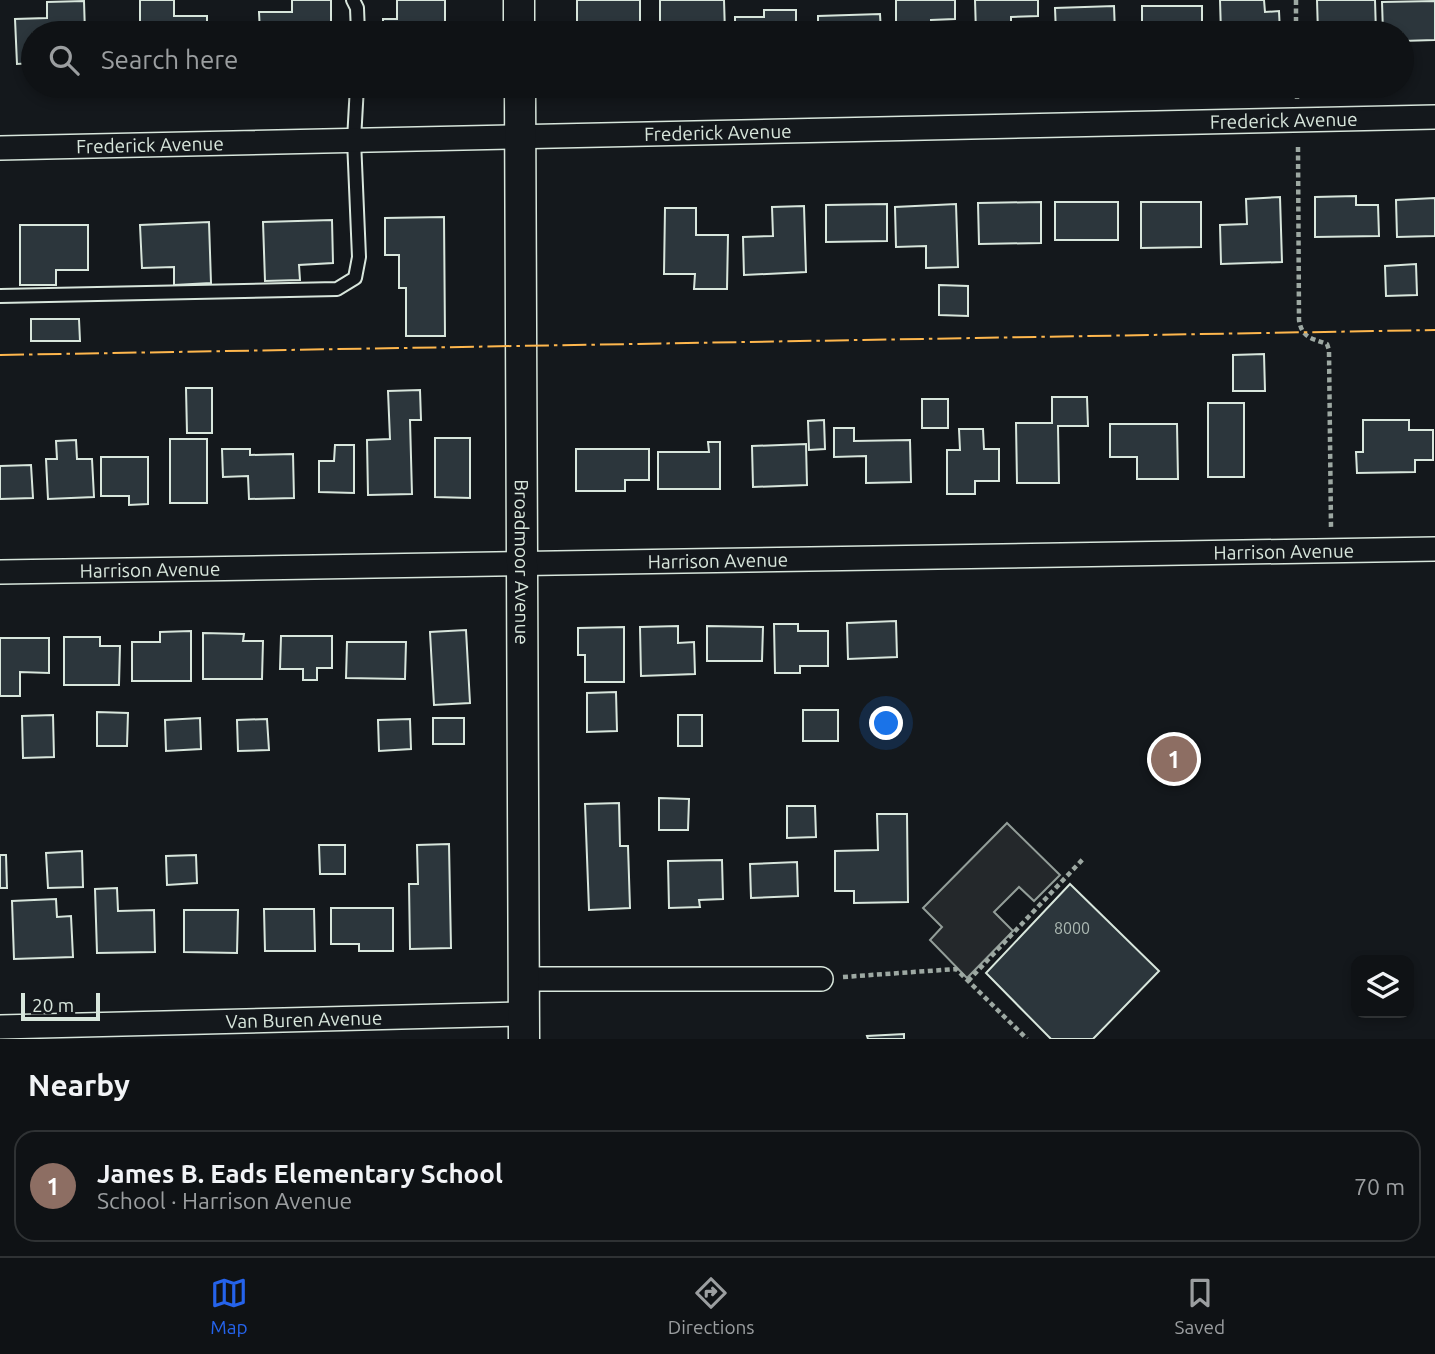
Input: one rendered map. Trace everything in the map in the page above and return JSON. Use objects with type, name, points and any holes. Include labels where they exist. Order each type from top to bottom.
[{"type":"street","points":[[519,0],[519,21]]},
{"type":"street","name":"Broadmoor Avenue","points":[[520,98],[524,1027]]},
{"type":"street","name":"Frederick Avenue","points":[[0,148],[1435,117]]},
{"type":"street","name":"Harrison Avenue","points":[[0,572],[1435,549]]},
{"type":"street","points":[[523,979],[821,979]]},
{"type":"street","name":"Van Buren Avenue","points":[[0,1027],[524,1027]]},
{"type":"lane","points":[[353,0],[357,8],[358,21]]},
{"type":"lane","points":[[0,296],[337,289],[355,278],[359,257],[354,140],[356,98]]},
{"type":"path","points":[[1296,0],[1296,21]]},
{"type":"path","points":[[1298,147],[1298,320],[1301,332],[1327,344],[1329,350],[1331,527]]},
{"type":"path","points":[[968,981],[1083,859]]},
{"type":"path","points":[[821,979],[956,969],[1027,1039]]},
{"type":"shaded area","points":[[1007,823],[1060,875],[1034,901],[1019,887],[994,912],[1013,931],[967,978],[930,940],[942,927],[923,908]]},
{"type":"building","points":[[140,0],[174,0],[174,16],[207,16],[207,21],[140,21]]},
{"type":"building","points":[[292,0],[331,0],[331,21],[259,21],[259,12],[292,12]]},
{"type":"building","points":[[397,0],[445,0],[445,21],[383,21],[397,19]]},
{"type":"building","points":[[577,0],[640,0],[640,21],[577,21]]},
{"type":"building","points":[[660,0],[724,0],[725,21],[660,21]]},
{"type":"building","points":[[896,0],[955,0],[955,19],[896,21]]},
{"type":"building","points":[[975,0],[1038,0],[1038,16],[1011,17],[1011,21],[976,21]]},
{"type":"building","points":[[1220,0],[1264,0],[1265,12],[1279,11],[1279,21],[1221,21]]},
{"type":"building","points":[[1317,0],[1375,0],[1376,21],[1318,21]]},
{"type":"building","points":[[84,1],[85,21],[21,21],[21,64],[17,64],[15,19],[47,18],[47,2]]},
{"type":"building","points":[[1435,1],[1435,40],[1414,41],[1414,21],[1383,21],[1382,2]]},
{"type":"building","points":[[1114,6],[1115,21],[1056,21],[1055,8]]},
{"type":"building","points":[[1142,6],[1202,6],[1202,21],[1142,21]]},
{"type":"building","points":[[764,10],[796,10],[796,21],[735,21],[735,17],[764,17]]},
{"type":"building","points":[[880,14],[880,21],[818,21],[818,16]]},
{"type":"building","points":[[1356,196],[1356,205],[1378,205],[1379,236],[1315,237],[1315,197]]},
{"type":"building","points":[[1280,197],[1282,262],[1221,264],[1220,225],[1247,224],[1246,199]]},
{"type":"building","points":[[1435,198],[1435,236],[1397,237],[1396,200]]},
{"type":"building","points":[[1041,202],[1041,243],[979,244],[978,203]]},
{"type":"building","points":[[1055,202],[1118,202],[1118,240],[1055,240]]},
{"type":"building","points":[[1141,202],[1201,202],[1201,247],[1141,248]]},
{"type":"building","points":[[887,204],[887,241],[826,242],[826,205]]},
{"type":"building","points":[[956,204],[958,267],[926,268],[926,246],[896,247],[895,207]]},
{"type":"building","points":[[804,206],[806,272],[744,275],[743,237],[773,236],[772,207]]},
{"type":"building","points":[[665,208],[696,208],[696,235],[728,235],[727,289],[694,289],[695,274],[664,274]]},
{"type":"building","points":[[444,217],[445,336],[406,336],[406,288],[399,288],[399,255],[385,255],[385,218]]},
{"type":"building","points":[[332,220],[333,263],[299,265],[300,280],[265,281],[263,222]]},
{"type":"building","points":[[209,222],[211,283],[174,285],[174,267],[142,268],[140,225]]},
{"type":"building","points":[[20,225],[88,225],[88,270],[56,270],[56,285],[20,285]]},
{"type":"building","points":[[1416,264],[1417,295],[1386,296],[1385,266]]},
{"type":"building","points":[[939,285],[968,286],[968,316],[939,315]]},
{"type":"building","points":[[31,319],[79,319],[80,341],[31,341]]},
{"type":"building","points":[[1264,354],[1265,391],[1233,391],[1233,355]]},
{"type":"building","points":[[186,388],[212,388],[212,433],[187,433]]},
{"type":"building","points":[[420,390],[421,420],[410,420],[412,494],[368,495],[367,440],[390,439],[388,391]]},
{"type":"building","points":[[1052,397],[1087,397],[1088,426],[1058,426],[1059,483],[1017,483],[1016,423],[1052,423]]},
{"type":"building","points":[[922,399],[948,399],[948,428],[922,428]]},
{"type":"building","points":[[1208,403],[1244,403],[1244,477],[1208,477]]},
{"type":"building","points":[[824,420],[825,449],[809,450],[808,421]]},
{"type":"building","points":[[1363,420],[1409,420],[1409,430],[1433,430],[1433,460],[1415,460],[1415,472],[1357,473],[1356,452],[1363,452]]},
{"type":"building","points":[[1110,424],[1177,424],[1178,479],[1137,479],[1137,457],[1110,457]]},
{"type":"building","points":[[834,428],[854,428],[854,441],[910,440],[911,482],[866,483],[866,456],[834,457]]},
{"type":"building","points":[[959,429],[983,429],[984,449],[999,449],[999,481],[975,481],[975,494],[947,494],[947,450],[960,450]]},
{"type":"building","points":[[435,438],[470,438],[470,498],[435,497]]},
{"type":"building","points":[[170,439],[207,439],[207,503],[170,503]]},
{"type":"building","points":[[76,440],[77,459],[92,459],[94,497],[48,499],[46,459],[57,459],[56,441]]},
{"type":"building","points":[[708,442],[720,442],[720,489],[658,489],[658,452],[709,452]]},
{"type":"building","points":[[806,444],[807,485],[753,487],[752,446]]},
{"type":"building","points":[[335,445],[354,445],[354,493],[319,492],[319,461],[334,461]]},
{"type":"building","points":[[222,449],[250,449],[250,455],[293,454],[294,498],[249,499],[248,476],[223,477]]},
{"type":"building","points":[[576,449],[649,449],[649,480],[625,480],[625,491],[576,491]]},
{"type":"building","points":[[101,457],[148,457],[148,504],[129,505],[129,496],[101,496]]},
{"type":"building","points":[[31,465],[33,498],[0,499],[0,466]]},
{"type":"building","points":[[896,621],[897,657],[848,659],[847,623]]},
{"type":"building","points":[[774,624],[798,624],[798,631],[828,631],[828,666],[800,666],[800,673],[775,673]]},
{"type":"building","points":[[678,626],[678,643],[694,642],[695,674],[641,676],[640,627]]},
{"type":"building","points":[[707,626],[763,627],[762,661],[707,661]]},
{"type":"building","points":[[624,627],[624,682],[585,682],[585,655],[578,655],[578,628]]},
{"type":"building","points":[[466,630],[470,703],[434,705],[430,632]]},
{"type":"building","points":[[191,631],[191,681],[132,681],[132,642],[160,642],[160,632]]},
{"type":"building","points":[[203,633],[244,634],[243,641],[263,641],[262,679],[203,679]]},
{"type":"building","points":[[281,636],[332,636],[332,668],[317,668],[317,680],[303,680],[303,669],[280,669]]},
{"type":"building","points":[[64,637],[100,637],[100,646],[120,646],[119,685],[64,685]]},
{"type":"building","points":[[0,638],[49,638],[49,673],[20,672],[20,696],[0,696]]},
{"type":"building","points":[[347,642],[406,642],[405,679],[346,678]]},
{"type":"building","points":[[616,692],[617,731],[587,732],[587,693]]},
{"type":"building","points":[[803,710],[838,710],[838,741],[803,741]]},
{"type":"building","points":[[97,712],[128,713],[127,746],[97,746]]},
{"type":"building","points":[[53,715],[54,757],[23,758],[22,716]]},
{"type":"building","points":[[678,715],[702,715],[702,746],[678,746]]},
{"type":"building","points":[[200,718],[201,749],[166,751],[165,720]]},
{"type":"building","points":[[433,718],[464,718],[464,744],[433,744]]},
{"type":"building","points":[[267,719],[269,750],[238,751],[237,720]]},
{"type":"building","points":[[410,719],[411,749],[379,751],[378,720]]},
{"type":"building","points":[[659,798],[689,799],[688,830],[659,830]]},
{"type":"building","points":[[619,803],[620,846],[628,846],[630,908],[589,910],[585,804]]},
{"type":"building","points":[[787,806],[815,806],[816,837],[787,838]]},
{"type":"building","points":[[877,814],[907,814],[908,902],[854,903],[854,891],[835,891],[835,851],[878,850]]},
{"type":"building","points":[[449,844],[451,948],[410,949],[409,884],[418,884],[417,845]]},
{"type":"building","points":[[319,845],[345,845],[345,874],[320,874]]},
{"type":"building","points":[[82,851],[83,887],[48,888],[46,853]]},
{"type":"building","points":[[0,855],[6,855],[7,888],[0,888]]},
{"type":"building","points":[[196,855],[197,883],[167,885],[166,856]]},
{"type":"building","points":[[722,860],[723,899],[699,900],[700,907],[669,908],[668,861]]},
{"type":"building","points":[[797,862],[798,896],[751,898],[750,864]]},
{"type":"building","points":[[1070,884],[1159,971],[1093,1039],[1051,1039],[986,973]]},
{"type":"building","points":[[117,888],[118,911],[154,910],[155,952],[97,953],[95,889]]},
{"type":"building","points":[[56,899],[57,917],[71,916],[73,957],[14,959],[12,901]]},
{"type":"building","points":[[331,908],[393,908],[393,951],[359,951],[359,944],[331,944]]},
{"type":"building","points":[[264,909],[314,909],[315,951],[265,951]]},
{"type":"building","points":[[184,910],[238,910],[237,953],[184,952]]},
{"type":"building","points":[[904,1034],[904,1039],[868,1039],[867,1036]]},
{"type":"power","points":[[0,355],[1435,330]]},
{"type":"place","name":"James B. Eads Elementary School","points":[[1174,759]]}]
